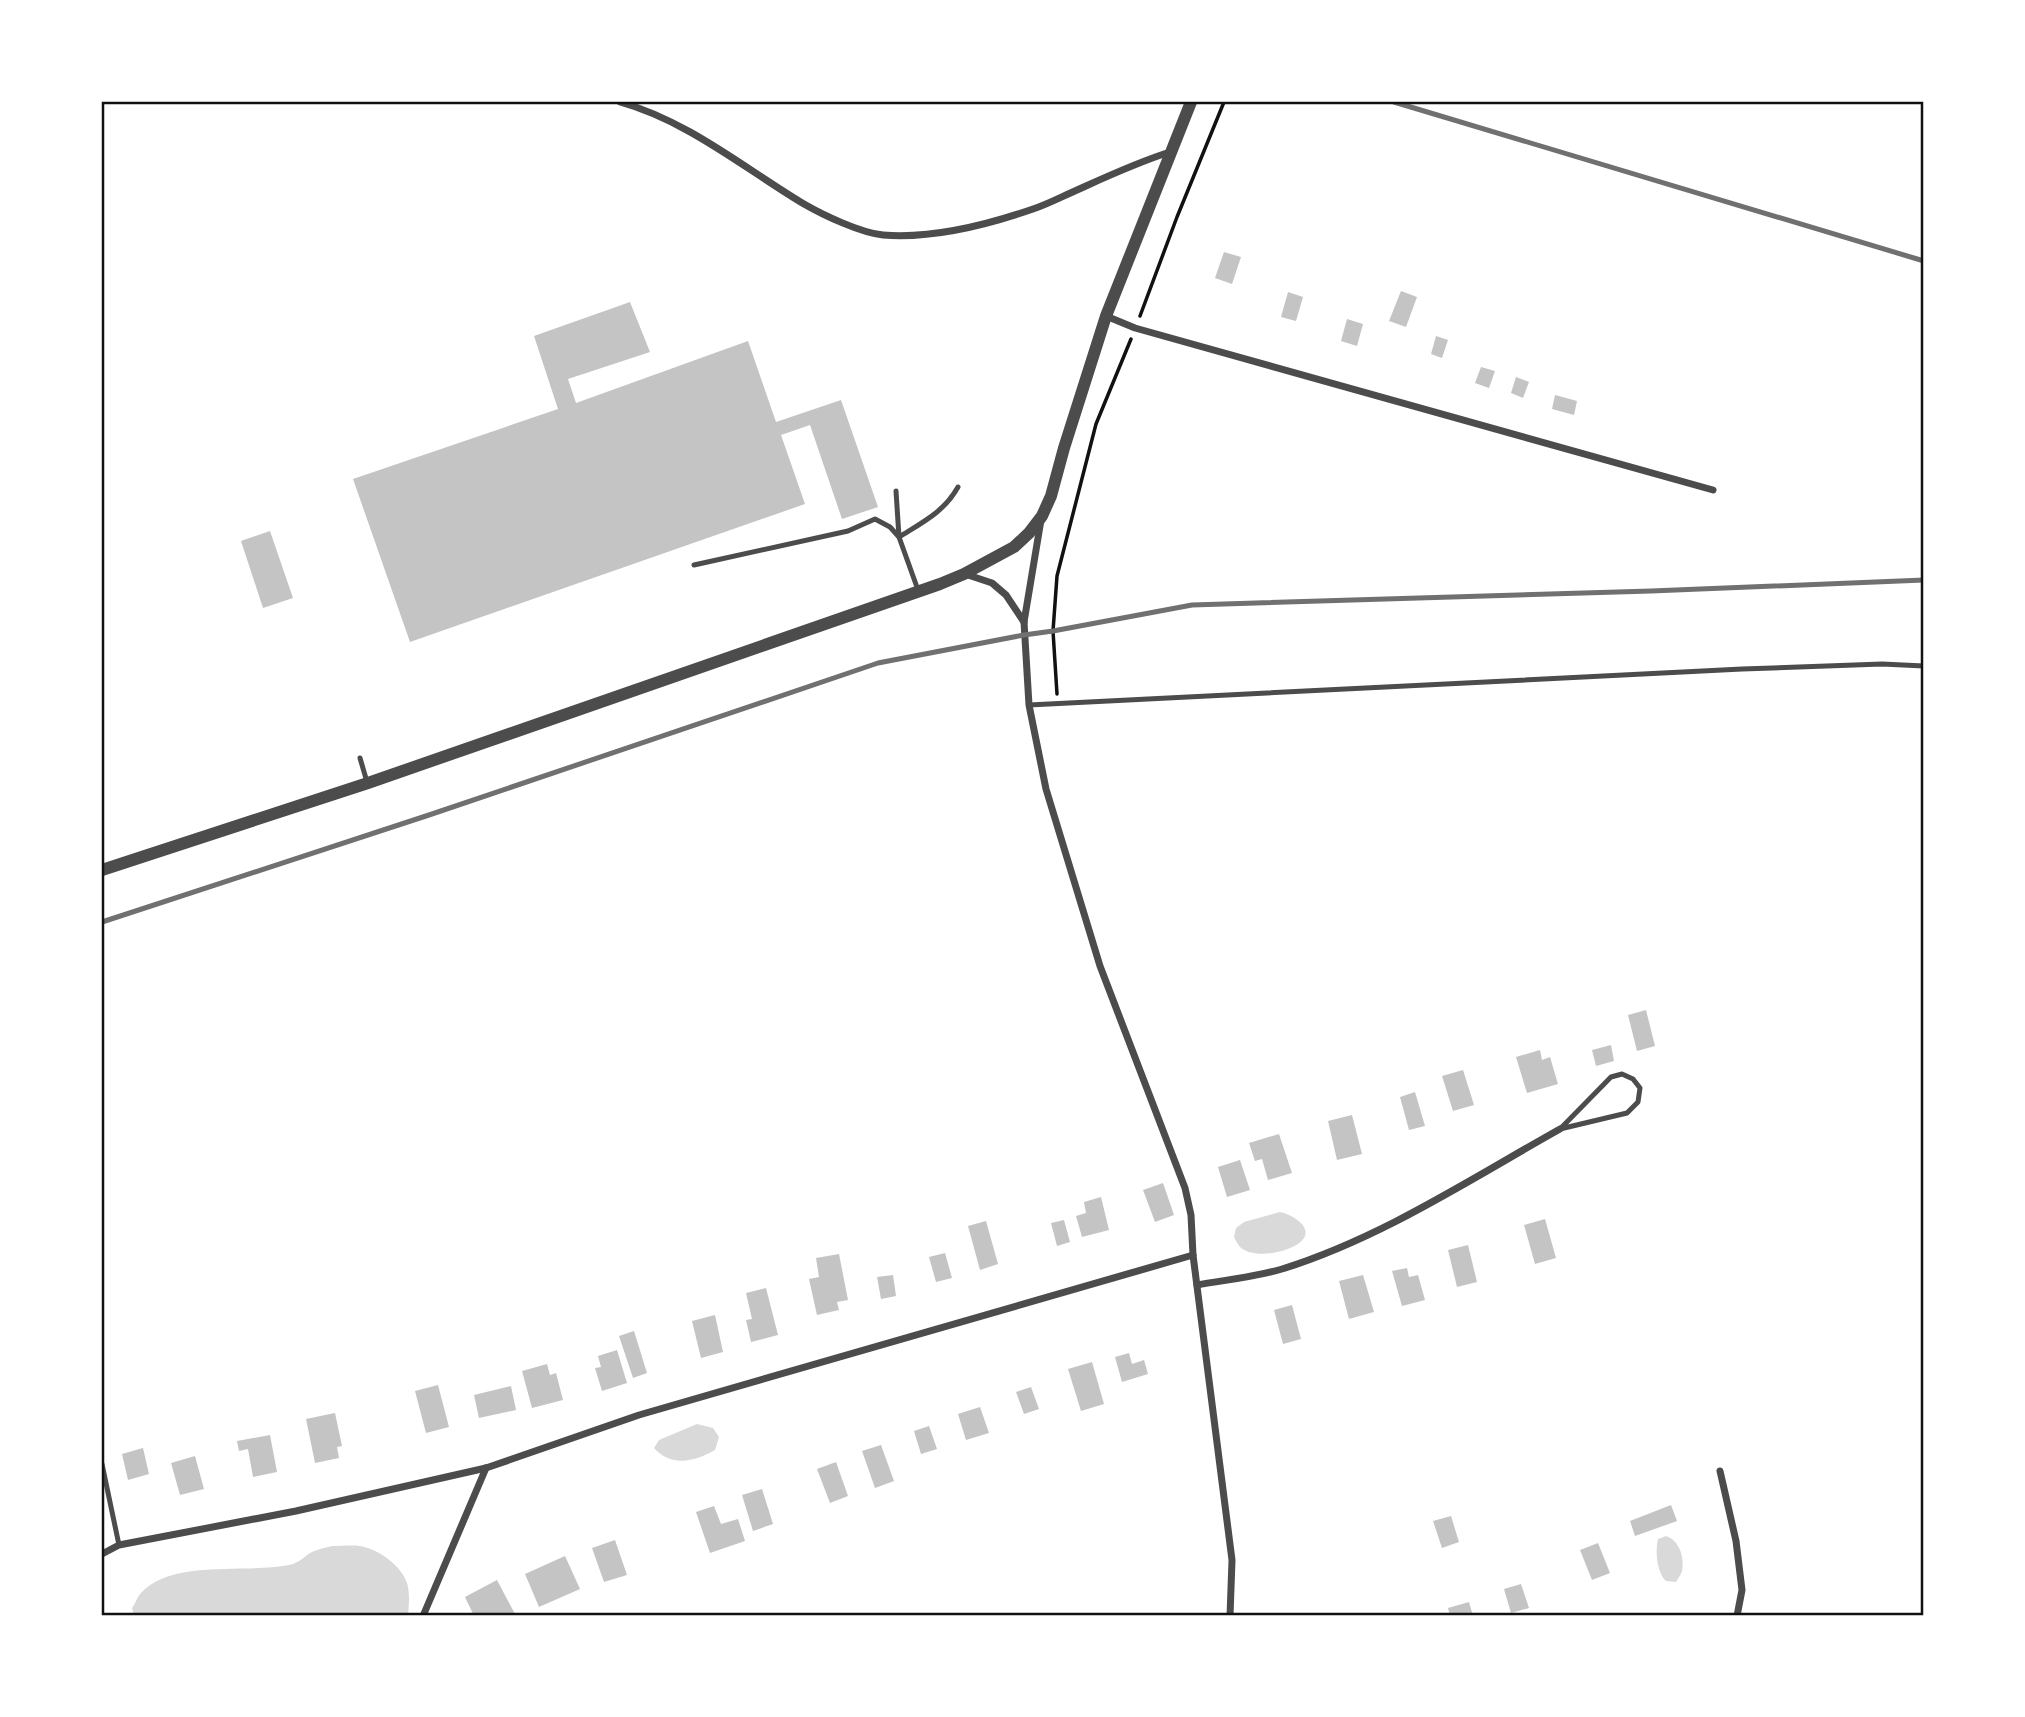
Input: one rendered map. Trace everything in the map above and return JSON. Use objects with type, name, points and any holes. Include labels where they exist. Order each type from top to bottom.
[{"type":"street","points":[[620,102],[647,109],[673,122],[810,207],[844,223],[881,235],[965,229],[1034,209],[1137,163],[1171,152]]},
{"type":"street","points":[[102,870],[368,783],[918,591],[964,574],[1014,547],[1042,516],[1051,496],[1106,316],[1191,102]]},
{"type":"street","points":[[1106,316],[1135,328],[1713,490]]},
{"type":"street","points":[[1042,516],[1024,622],[1029,705],[1046,789],[1100,966],[1185,1188],[1191,1215],[1232,1560],[1230,1615]]},
{"type":"street","points":[[964,574],[992,583],[1006,594],[1024,622]]},
{"type":"street","points":[[1198,1285],[1280,1269],[1320,1255],[1408,1216],[1560,1129]]},
{"type":"street","points":[[102,1554],[119,1545],[296,1511],[486,1468],[639,1415],[1194,1255]]},
{"type":"street","points":[[424,1614],[486,1468]]},
{"type":"street","points":[[1720,1471],[1736,1541],[1741,1590],[1737,1615]]},
{"type":"lane","points":[[899,537],[950,501],[958,487]]},
{"type":"lane","points":[[896,491],[899,537],[918,591]]},
{"type":"lane","points":[[694,565],[848,531],[875,519],[890,527],[899,537]]},
{"type":"lane","points":[[1029,705],[1742,669],[1882,664],[1923,666]]},
{"type":"lane","points":[[360,758],[368,783]]},
{"type":"lane","points":[[1622,1073],[1633,1079],[1640,1088],[1638,1102],[1627,1113],[1560,1129],[1611,1077],[1622,1073]]},
{"type":"lane","points":[[102,1464],[119,1545]]},
{"type":"path","points":[[1058,703],[1053,631],[1057,576],[1096,425],[1224,102]]},
{"type":"shaded area","points":[[1280,1212],[1292,1216],[1302,1224],[1306,1234],[1304,1239],[1285,1250],[1260,1254],[1246,1251],[1239,1246],[1234,1237],[1236,1228],[1244,1222]]},
{"type":"shaded area","points":[[697,1424],[713,1428],[719,1437],[715,1450],[683,1461],[668,1458],[654,1448],[659,1440]]},
{"type":"shaded area","points":[[1666,1536],[1678,1545],[1682,1555],[1682,1571],[1676,1582],[1666,1581],[1659,1567],[1658,1539]]},
{"type":"shaded area","points":[[333,1546],[367,1548],[394,1564],[407,1583],[408,1615],[134,1615],[132,1608],[140,1594],[153,1583],[170,1576],[210,1569],[289,1565],[313,1551]]},
{"type":"building","points":[[1224,252],[1241,257],[1232,284],[1215,278]]},
{"type":"building","points":[[1401,291],[1417,297],[1406,327],[1389,321]]},
{"type":"building","points":[[1288,292],[1303,297],[1296,321],[1281,317]]},
{"type":"building","points":[[630,302],[650,352],[568,379],[576,403],[748,341],[776,422],[841,400],[878,507],[842,519],[810,425],[781,435],[805,504],[410,642],[353,479],[558,409],[534,336]]},
{"type":"building","points":[[1347,319],[1363,324],[1357,346],[1341,341]]},
{"type":"building","points":[[1436,336],[1448,340],[1442,358],[1431,354]]},
{"type":"building","points":[[1481,367],[1495,371],[1489,388],[1475,383]]},
{"type":"building","points":[[1516,377],[1529,382],[1523,398],[1511,393]]},
{"type":"building","points":[[1555,395],[1577,401],[1574,415],[1552,409]]},
{"type":"building","points":[[270,531],[293,598],[263,608],[241,541]]},
{"type":"building","points":[[1646,1010],[1655,1046],[1637,1051],[1628,1015]]},
{"type":"building","points":[[1611,1045],[1614,1061],[1596,1066],[1592,1050]]},
{"type":"building","points":[[1540,1050],[1542,1060],[1550,1057],[1558,1084],[1527,1093],[1516,1057]]},
{"type":"building","points":[[1463,1070],[1474,1105],[1453,1111],[1442,1076]]},
{"type":"building","points":[[1415,1092],[1425,1126],[1409,1130],[1400,1097]]},
{"type":"building","points":[[1352,1115],[1362,1154],[1337,1160],[1328,1121]]},
{"type":"building","points":[[1279,1134],[1292,1173],[1268,1180],[1262,1159],[1255,1161],[1249,1143]]},
{"type":"building","points":[[1240,1160],[1250,1190],[1227,1197],[1218,1167]]},
{"type":"building","points":[[1163,1183],[1174,1215],[1155,1222],[1143,1190]]},
{"type":"building","points":[[1101,1197],[1109,1230],[1082,1237],[1076,1216],[1086,1213],[1084,1202]]},
{"type":"building","points":[[1545,1219],[1556,1258],[1535,1264],[1524,1225]]},
{"type":"building","points":[[1064,1220],[1070,1242],[1057,1246],[1051,1223]]},
{"type":"building","points":[[986,1221],[998,1264],[980,1270],[968,1226]]},
{"type":"building","points":[[1468,1245],[1477,1282],[1457,1287],[1448,1250]]},
{"type":"building","points":[[945,1253],[952,1278],[936,1282],[929,1257]]},
{"type":"building","points":[[839,1254],[848,1300],[837,1302],[839,1310],[817,1315],[809,1279],[819,1277],[816,1258]]},
{"type":"building","points":[[1407,1268],[1409,1277],[1418,1275],[1425,1300],[1402,1306],[1392,1271]]},
{"type":"building","points":[[893,1275],[896,1296],[881,1299],[877,1277]]},
{"type":"building","points":[[1363,1275],[1374,1312],[1349,1319],[1339,1281]]},
{"type":"building","points":[[766,1288],[778,1335],[751,1342],[746,1320],[752,1319],[746,1293]]},
{"type":"building","points":[[1292,1305],[1301,1339],[1283,1344],[1274,1310]]},
{"type":"building","points":[[715,1315],[723,1352],[701,1358],[692,1321]]},
{"type":"building","points":[[634,1331],[647,1373],[633,1378],[619,1336]]},
{"type":"building","points":[[617,1350],[627,1383],[602,1391],[595,1368],[601,1367],[598,1356]]},
{"type":"building","points":[[1129,1353],[1132,1364],[1144,1360],[1148,1374],[1122,1382],[1115,1357]]},
{"type":"building","points":[[1092,1362],[1104,1404],[1081,1411],[1068,1369]]},
{"type":"building","points":[[547,1364],[550,1375],[556,1373],[563,1400],[532,1408],[522,1371]]},
{"type":"building","points":[[438,1385],[449,1427],[426,1433],[415,1391]]},
{"type":"building","points":[[511,1386],[516,1410],[479,1418],[474,1395]]},
{"type":"building","points":[[1031,1387],[1039,1409],[1024,1414],[1016,1392]]},
{"type":"building","points":[[980,1407],[989,1433],[966,1440],[958,1414]]},
{"type":"building","points":[[335,1413],[342,1446],[337,1447],[339,1458],[315,1463],[306,1419]]},
{"type":"building","points":[[929,1426],[937,1449],[921,1454],[914,1431]]},
{"type":"building","points":[[270,1435],[277,1472],[253,1477],[248,1449],[239,1451],[237,1441]]},
{"type":"building","points":[[881,1445],[894,1481],[875,1488],[862,1451]]},
{"type":"building","points":[[143,1448],[149,1474],[128,1480],[122,1454]]},
{"type":"building","points":[[195,1456],[204,1489],[180,1495],[171,1463]]},
{"type":"building","points":[[836,1462],[848,1496],[830,1503],[817,1469]]},
{"type":"building","points":[[762,1489],[773,1524],[753,1531],[742,1495]]},
{"type":"building","points":[[1671,1505],[1677,1521],[1635,1536],[1630,1521]]},
{"type":"building","points":[[714,1506],[721,1524],[738,1519],[745,1541],[710,1553],[696,1512]]},
{"type":"building","points":[[1451,1516],[1459,1542],[1442,1548],[1433,1521]]},
{"type":"building","points":[[615,1540],[627,1575],[604,1582],[592,1548]]},
{"type":"building","points":[[1598,1543],[1610,1573],[1592,1580],[1580,1550]]},
{"type":"building","points":[[565,1556],[580,1589],[539,1607],[525,1574]]},
{"type":"building","points":[[497,1580],[516,1616],[474,1616],[465,1597]]},
{"type":"building","points":[[1521,1584],[1529,1608],[1511,1613],[1504,1589]]},
{"type":"building","points":[[1469,1602],[1473,1616],[1450,1616],[1448,1608]]},
{"type":"railway","points":[[1394,102],[1924,261]]},
{"type":"railway","points":[[102,922],[878,663],[1024,635],[1192,605],[1924,580]]}]
